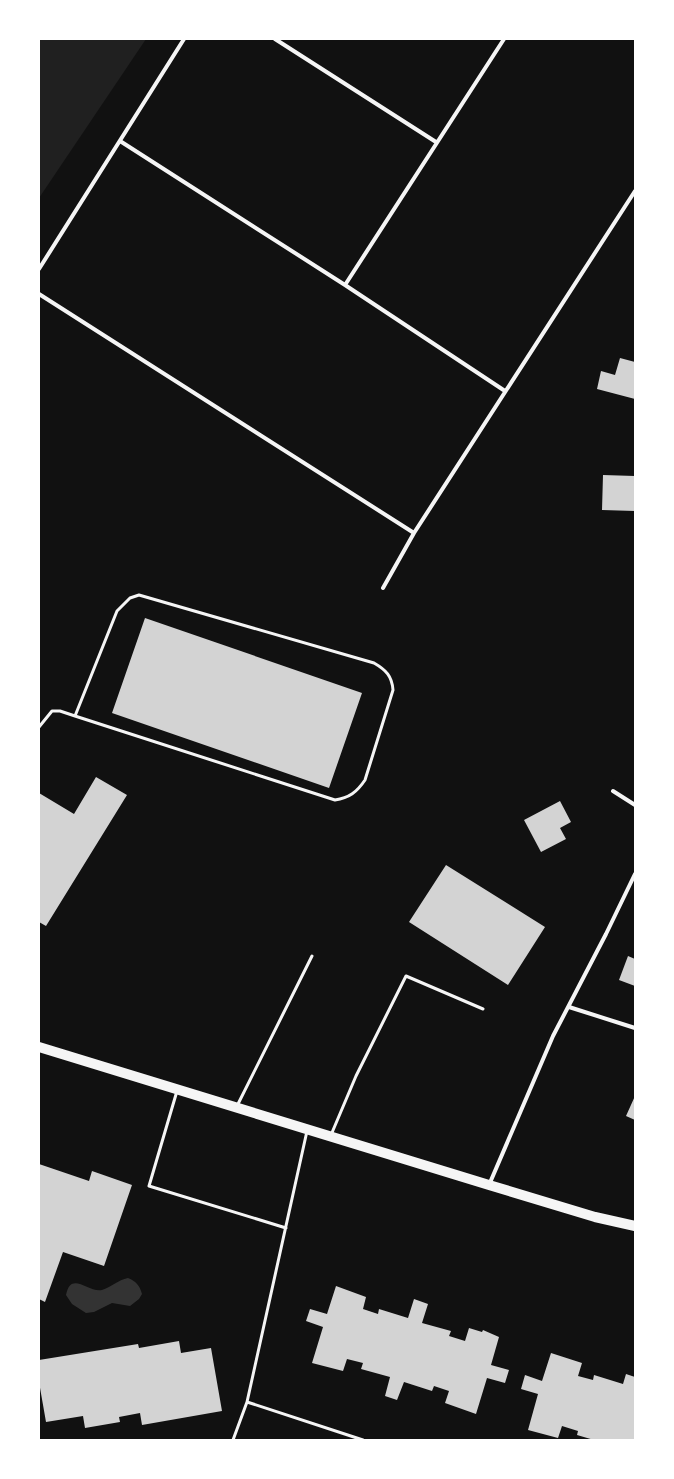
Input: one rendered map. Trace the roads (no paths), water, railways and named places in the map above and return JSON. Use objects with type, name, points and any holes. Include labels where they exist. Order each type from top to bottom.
[{"type":"main road","points":[[39,1047],[595,1217],[635,1226]]},
{"type":"street","points":[[39,269],[184,39]]},
{"type":"street","points":[[275,39],[436,142]]},
{"type":"street","points":[[345,285],[504,39]]},
{"type":"street","points":[[120,141],[345,285],[505,391]]},
{"type":"street","points":[[383,588],[414,533],[635,191]]},
{"type":"street","points":[[39,294],[414,533]]},
{"type":"street","points":[[613,791],[635,805]]},
{"type":"street","points":[[489,1185],[553,1036],[635,874]]},
{"type":"street","points":[[569,1007],[635,1028]]},
{"type":"lane","points":[[39,727],[52,711],[60,711],[75,716],[335,800],[345,798],[358,791],[365,780],[393,690],[392,682],[387,670],[374,663],[139,595],[130,598],[117,611],[75,716]]},
{"type":"lane","points":[[236,1107],[312,956]]},
{"type":"lane","points":[[331,1136],[356,1076],[406,976],[483,1009]]},
{"type":"lane","points":[[178,1089],[148,1186],[286,1228]]},
{"type":"lane","points":[[233,1440],[247,1402],[307,1129]]},
{"type":"lane","points":[[247,1402],[364,1440]]}]
